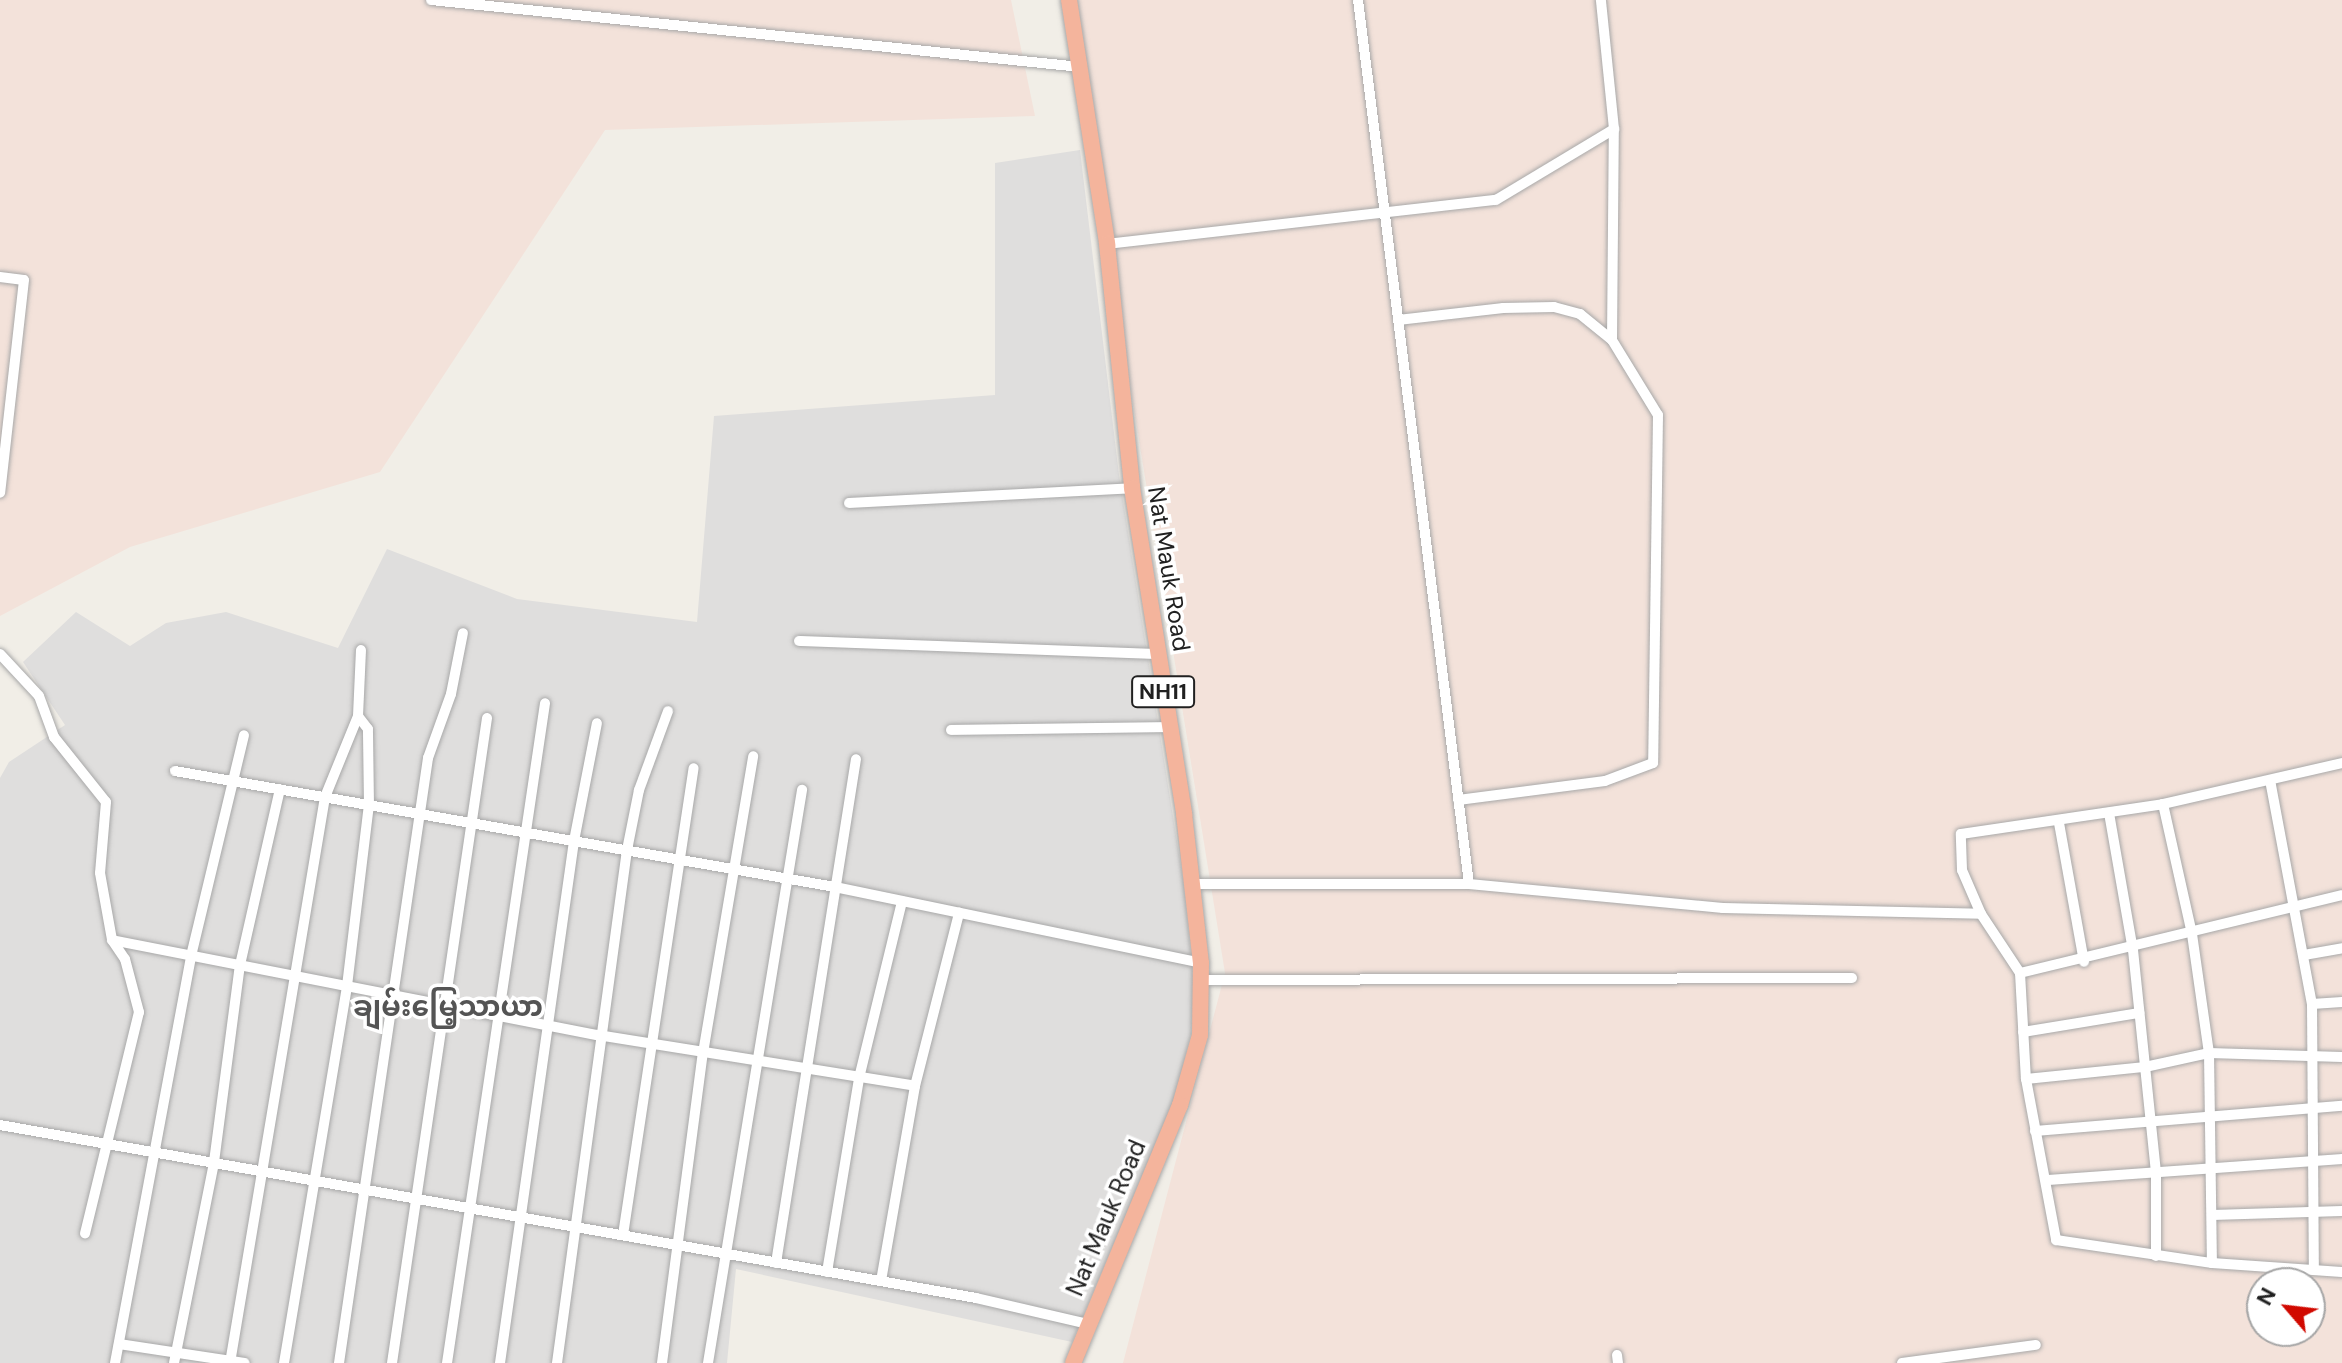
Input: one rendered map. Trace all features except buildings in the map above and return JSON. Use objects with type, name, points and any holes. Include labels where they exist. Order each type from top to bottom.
[{"type":"highway","name":"Nat Mauk Road","points":[[1069,0],[1107,244],[1132,488],[1192,884],[1201,972],[1200,1035],[1180,1105],[1073,1363]]},
{"type":"street","points":[[431,0],[1080,67]]},
{"type":"street","points":[[1358,0],[1469,884]]},
{"type":"street","points":[[1601,0],[1614,129],[1612,340]]},
{"type":"street","points":[[1107,244],[1496,200],[1614,129]]},
{"type":"street","points":[[0,277],[24,280],[0,493]]},
{"type":"street","points":[[1398,320],[1554,307],[1580,314],[1612,340],[1658,415],[1653,763],[1605,781],[1458,800]]},
{"type":"street","points":[[849,503],[1132,488]]},
{"type":"street","points":[[339,1363],[367,1190],[428,758],[451,694],[463,633]]},
{"type":"street","points":[[799,641],[1158,654]]},
{"type":"street","points":[[230,1362],[325,797],[358,716],[361,650]]},
{"type":"street","points":[[0,654],[39,696],[54,737],[106,802],[100,873],[112,940],[130,971],[139,1012],[136,1041],[104,1143],[85,1233]]},
{"type":"street","points":[[447,1363],[545,703]]},
{"type":"street","points":[[557,1363],[598,1035],[627,850],[639,790],[668,711]]},
{"type":"street","points":[[284,1363],[312,1180],[347,986],[369,805],[368,729],[358,716]]},
{"type":"street","points":[[392,1363],[448,1006],[487,718]]},
{"type":"street","points":[[500,1363],[574,841],[597,723]]},
{"type":"street","points":[[951,730],[1168,727]]},
{"type":"street","points":[[115,1363],[158,1152],[191,956],[244,735]]},
{"type":"street","points":[[662,1363],[675,1245],[703,1053],[753,756]]},
{"type":"street","points":[[776,1263],[856,759]]},
{"type":"street","points":[[2270,780],[2297,907],[2312,1004],[2310,1108],[2314,1267],[2212,1263],[2056,1240],[2048,1180],[2026,1079],[2020,973],[1981,914],[1962,870],[1961,834],[2059,823],[2163,804],[2342,763]]},
{"type":"street","points":[[623,1235],[694,768]]},
{"type":"street","points":[[175,771],[835,887],[959,913],[1201,972],[1852,978]]},
{"type":"street","points":[[175,1358],[214,1162],[240,965],[280,789]]},
{"type":"street","points":[[708,1363],[755,1061],[802,790]]},
{"type":"street","points":[[2163,804],[2192,934],[2209,1053],[2212,1263]]},
{"type":"street","points":[[2109,813],[2133,950],[2156,1173],[2156,1256]]},
{"type":"street","points":[[2059,823],[2084,962]]},
{"type":"street","points":[[1192,884],[1469,884],[1723,908],[1981,914]]},
{"type":"street","points":[[2020,973],[2084,962],[2342,895]]},
{"type":"street","points":[[827,1272],[859,1078],[902,901]]},
{"type":"street","points":[[881,1281],[915,1086],[959,913]]},
{"type":"street","points":[[112,940],[548,1026],[915,1086]]},
{"type":"street","points":[[2304,955],[2342,948]]},
{"type":"street","points":[[2312,1004],[2342,1002]]},
{"type":"street","points":[[2023,1032],[2139,1013]]},
{"type":"street","points":[[2026,1079],[2145,1067],[2209,1053],[2311,1059],[2342,1057]]},
{"type":"street","points":[[2035,1131],[2342,1106]]},
{"type":"street","points":[[0,1125],[881,1281],[1088,1324]]},
{"type":"street","points":[[2048,1180],[2342,1159]]},
{"type":"street","points":[[2212,1215],[2342,1211]]},
{"type":"street","points":[[119,1344],[175,1358],[245,1363]]},
{"type":"street","points":[[1902,1363],[1940,1362],[2036,1345]]},
{"type":"shaded area","points":[[0,0],[1011,0],[1035,116],[605,130],[380,472],[130,547],[0,616]]},
{"type":"shaded area","points":[[1068,0],[2342,0],[2342,1363],[1123,1363],[1225,973]]},
{"type":"shaded area","points":[[1080,150],[1119,475],[1184,886],[1193,980],[1191,1034],[1173,1104],[1072,1342],[736,1269],[727,1363],[0,1363],[0,778],[9,762],[65,725],[23,662],[76,612],[130,646],[166,623],[226,612],[338,648],[387,549],[517,599],[697,622],[714,416],[995,395],[995,163]]},
{"type":"district","name":"ချမ်းမြေ့သာယာ","points":[[448,1007]]}]
